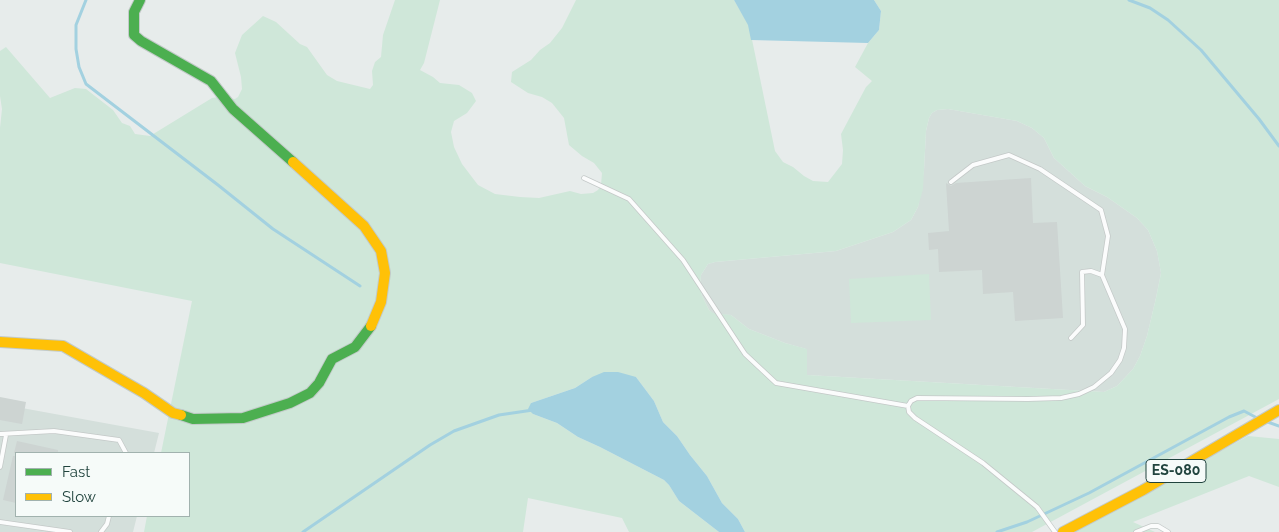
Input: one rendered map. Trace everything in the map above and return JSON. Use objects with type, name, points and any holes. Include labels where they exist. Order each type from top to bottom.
[{"type":"street","points":[[0,342],[63,346],[144,393],[172,414],[193,419],[243,418],[290,402],[310,392],[319,383],[332,359],[355,347],[371,326],[381,302],[385,273],[382,251],[364,226],[233,109],[211,81],[141,41],[134,35],[134,12],[140,0]]},
{"type":"street","name":"ES-080","points":[[1068,530],[1143,490],[1279,410]]},
{"type":"lane","points":[[951,182],[973,165],[1009,155],[1040,169],[1101,210],[1108,236],[1102,275],[1125,329],[1124,348],[1120,360],[1111,373],[1094,387],[1079,394],[1061,398],[917,398],[911,400],[908,406],[909,412],[915,418],[983,463],[1039,511],[1054,532]]},
{"type":"lane","points":[[584,178],[629,199],[683,260],[745,354],[776,383],[908,406]]},
{"type":"lane","points":[[1071,338],[1082,325],[1082,272],[1090,271],[1102,275]]},
{"type":"lane","points":[[0,434],[54,431],[119,440],[125,452]]},
{"type":"lane","points":[[0,467],[6,435]]},
{"type":"lane","points":[[101,532],[110,517]]},
{"type":"lane","points":[[0,522],[70,532]]},
{"type":"lane","points":[[1136,532],[1151,526],[1158,526],[1168,532]]},
{"type":"shaded area","points":[[948,109],[1017,121],[1032,128],[1044,138],[1054,158],[1085,186],[1107,197],[1137,218],[1148,230],[1157,251],[1161,273],[1147,336],[1140,356],[1133,369],[1117,386],[1104,392],[807,375],[806,349],[749,329],[731,315],[713,314],[709,310],[702,296],[700,286],[701,275],[708,264],[836,251],[893,232],[911,220],[918,207],[929,118],[937,110]]},
{"type":"shaded area","points":[[0,404],[159,433],[154,452],[15,452],[15,517],[137,517],[133,532],[0,532]]},
{"type":"green space","points":[[395,0],[440,0],[424,63],[420,70],[440,83],[459,85],[472,93],[476,101],[467,113],[454,121],[451,132],[454,147],[462,164],[478,185],[495,194],[520,197],[539,198],[570,191],[581,194],[593,193],[601,185],[602,173],[594,163],[569,145],[564,118],[552,103],[542,97],[528,93],[511,82],[512,72],[531,60],[550,43],[562,28],[576,0],[734,0],[749,25],[775,151],[783,162],[804,176],[813,181],[828,182],[842,164],[841,134],[866,87],[872,81],[855,67],[868,43],[879,30],[881,11],[874,0],[1279,0],[1279,399],[1032,532],[745,532],[738,519],[722,503],[707,476],[677,436],[663,422],[654,401],[636,377],[592,377],[575,388],[531,403],[533,414],[557,423],[578,437],[664,480],[679,501],[719,532],[629,532],[622,518],[528,498],[523,532],[144,532],[147,517],[190,517],[190,452],[161,452],[192,301],[0,263],[0,128],[2,109],[0,96],[0,51],[6,47],[50,98],[75,88],[86,89],[113,110],[122,123],[130,126],[135,134],[150,136],[212,98],[235,99],[238,97],[242,89],[235,53],[242,35],[263,16],[276,22],[300,44],[307,47],[327,75],[337,81],[370,89],[373,85],[372,71],[375,62],[381,57],[383,35]],"holes":[[[948,109],[1017,121],[1032,128],[1044,138],[1054,158],[1085,186],[1107,197],[1137,218],[1148,230],[1157,251],[1161,273],[1147,336],[1133,369],[1117,386],[1104,392],[807,375],[807,349],[749,329],[731,315],[713,313],[709,310],[702,296],[700,286],[701,275],[708,264],[836,251],[893,232],[911,220],[918,207],[923,189],[926,131],[929,118],[937,110]]]},
{"type":"green space","points":[[929,274],[931,320],[851,323],[849,279]]},
{"type":"green space","points":[[1248,436],[1279,439],[1279,487],[1249,476],[1133,522],[1155,532],[1074,532]]},
{"type":"water","points":[[734,0],[874,0],[881,11],[879,30],[868,43],[751,40],[748,25]]},
{"type":"water","points":[[604,372],[618,372],[636,377],[654,401],[663,422],[677,436],[707,476],[722,503],[738,519],[745,532],[719,532],[679,501],[664,480],[578,437],[557,423],[533,414],[528,409],[531,403],[575,388]]},
{"type":"building","points":[[1031,178],[1033,223],[1057,222],[1063,318],[1015,321],[1013,292],[983,294],[982,270],[939,272],[938,249],[929,250],[928,233],[949,231],[946,183],[951,186],[956,183]]},
{"type":"building","points":[[0,397],[26,402],[22,424],[0,420]]},
{"type":"building","points":[[17,441],[58,450],[58,452],[14,453]]},
{"type":"building","points":[[13,456],[15,456],[15,503],[3,500]]},
{"type":"waterway","points":[[86,0],[76,25],[76,49],[79,67],[86,84],[273,229],[360,286]]},
{"type":"waterway","points":[[1129,0],[1150,8],[1168,20],[1201,50],[1259,119],[1279,146]]},
{"type":"waterway","points":[[303,532],[430,445],[454,431],[499,415],[533,410]]},
{"type":"waterway","points":[[997,532],[1027,522],[1089,493],[1229,417],[1244,411],[1259,419]]},
{"type":"waterway","points":[[1265,421],[1279,426]]},
{"type":"traffic: fast","points":[[140,0],[134,12],[134,35],[141,41],[211,81],[233,109],[293,162]]},
{"type":"traffic: fast","points":[[181,415],[193,419],[243,418],[290,403],[310,393],[319,383],[332,359],[355,347],[371,326]]},
{"type":"traffic: slow","points":[[293,162],[364,226],[381,251],[385,273],[381,302],[371,326]]},
{"type":"traffic: slow","points":[[0,342],[63,346],[144,393],[173,413],[181,415]]},
{"type":"traffic: slow","points":[[1063,532],[1143,490],[1279,410]]}]
